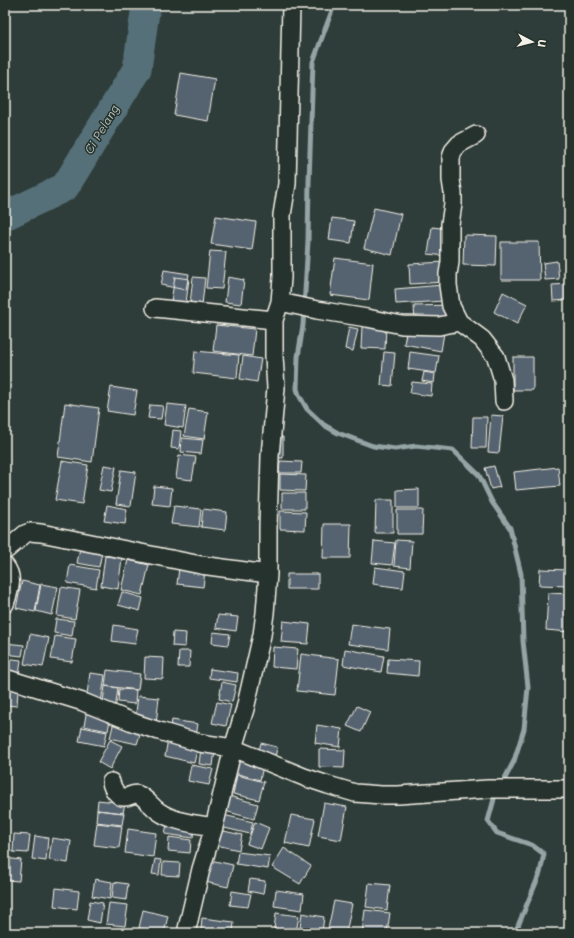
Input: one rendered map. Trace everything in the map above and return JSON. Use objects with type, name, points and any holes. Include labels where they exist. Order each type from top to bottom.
[{"type":"street","points":[[186,933],[201,868],[214,827],[245,709],[262,634],[268,574],[270,456],[276,388],[274,320],[280,302],[282,278],[282,215],[287,184],[291,5]]},
{"type":"street","points":[[476,135],[459,144],[454,151],[452,158],[451,180],[453,204],[450,224],[450,262],[448,274],[451,306],[459,322],[482,339],[496,357],[504,380],[504,401]]},
{"type":"street","points":[[280,302],[317,310],[402,324],[439,326],[459,322]]},
{"type":"street","points":[[155,308],[274,320]]},
{"type":"street","points":[[5,551],[25,534],[30,532],[41,532],[194,563],[268,574]]},
{"type":"street","points":[[5,566],[9,570],[11,580],[5,604]]},
{"type":"street","points":[[5,678],[82,702],[159,731],[200,743],[234,748],[304,777],[355,793],[398,795],[488,789],[569,789]]},
{"type":"street","points":[[111,782],[112,787],[122,797],[138,794],[149,802],[158,812],[181,821],[214,827]]},
{"type":"building","points":[[181,73],[215,79],[208,121],[174,115]]},
{"type":"building","points":[[374,208],[401,214],[392,255],[364,248]]},
{"type":"building","points":[[216,216],[256,222],[252,250],[211,244]]},
{"type":"building","points":[[332,218],[354,221],[351,243],[329,240]]},
{"type":"building","points":[[432,227],[449,229],[445,256],[428,254]]},
{"type":"building","points":[[464,235],[497,236],[496,266],[463,265]]},
{"type":"building","points":[[501,242],[539,242],[540,280],[501,280]]},
{"type":"building","points":[[210,251],[226,252],[222,289],[206,288]]},
{"type":"building","points":[[335,258],[373,263],[369,300],[330,295]]},
{"type":"building","points":[[557,261],[559,279],[545,280],[543,263]]},
{"type":"building","points":[[444,262],[445,282],[410,284],[409,264]]},
{"type":"building","points":[[164,270],[189,274],[186,290],[161,285]]},
{"type":"building","points":[[175,277],[189,279],[186,303],[171,301]]},
{"type":"building","points":[[193,277],[205,278],[202,305],[190,304]]},
{"type":"building","points":[[228,277],[244,280],[241,304],[225,302]]},
{"type":"building","points":[[569,284],[569,300],[553,301],[552,285]]},
{"type":"building","points":[[443,285],[444,301],[396,304],[395,289]]},
{"type":"building","points":[[503,292],[527,304],[517,324],[494,312]]},
{"type":"building","points":[[450,305],[450,322],[415,323],[414,306]]},
{"type":"building","points":[[216,325],[255,329],[252,356],[213,351]]},
{"type":"building","points":[[362,326],[386,327],[385,349],[361,348]]},
{"type":"building","points":[[349,327],[358,329],[353,351],[345,349]]},
{"type":"building","points":[[407,327],[444,333],[441,351],[404,344]]},
{"type":"building","points":[[195,351],[239,355],[237,378],[193,373]]},
{"type":"building","points":[[384,352],[395,353],[392,386],[381,385]]},
{"type":"building","points":[[410,352],[439,356],[436,373],[408,369]]},
{"type":"building","points":[[243,356],[261,359],[257,382],[240,379]]},
{"type":"building","points":[[513,357],[533,357],[533,390],[513,390]]},
{"type":"building","points":[[424,372],[435,374],[434,383],[422,381]]},
{"type":"building","points":[[412,382],[432,384],[431,396],[410,393]]},
{"type":"building","points":[[111,387],[137,391],[133,415],[107,411]]},
{"type":"building","points":[[65,403],[99,408],[92,462],[58,457]]},
{"type":"building","points":[[167,404],[186,406],[183,428],[164,425]]},
{"type":"building","points":[[150,405],[163,406],[161,419],[148,418]]},
{"type":"building","points":[[189,409],[208,412],[204,439],[184,436]]},
{"type":"building","points":[[491,415],[503,416],[499,453],[488,452]]},
{"type":"building","points":[[473,417],[487,417],[486,448],[472,448]]},
{"type":"building","points":[[173,430],[181,431],[179,449],[171,448]]},
{"type":"building","points":[[272,437],[283,437],[283,458],[272,458]]},
{"type":"building","points":[[182,438],[203,440],[201,454],[181,452]]},
{"type":"building","points":[[179,455],[196,457],[192,480],[176,478]]},
{"type":"building","points":[[62,461],[88,465],[82,504],[55,500]]},
{"type":"building","points":[[280,461],[302,462],[301,473],[279,473]]},
{"type":"building","points":[[104,465],[116,467],[111,492],[99,490]]},
{"type":"building","points":[[494,466],[500,487],[491,489],[485,468]]},
{"type":"building","points":[[558,467],[560,486],[516,490],[514,472]]},
{"type":"building","points":[[121,470],[136,472],[131,506],[116,504]]},
{"type":"building","points":[[280,474],[306,475],[305,491],[280,490]]},
{"type":"building","points":[[154,486],[172,488],[170,506],[152,504]]},
{"type":"building","points":[[419,489],[419,508],[397,508],[397,490]]},
{"type":"building","points":[[282,493],[305,493],[305,509],[282,509]]},
{"type":"building","points":[[376,500],[393,500],[393,533],[375,533]]},
{"type":"building","points":[[107,505],[127,509],[125,524],[104,521]]},
{"type":"building","points":[[174,506],[201,509],[199,527],[171,524]]},
{"type":"building","points":[[203,509],[227,512],[225,530],[201,527]]},
{"type":"building","points":[[397,510],[423,510],[422,534],[397,534]]},
{"type":"building","points":[[280,511],[306,512],[305,530],[280,529]]},
{"type":"building","points":[[324,524],[351,524],[350,558],[323,558]]},
{"type":"building","points":[[396,540],[412,541],[410,568],[394,566]]},
{"type":"building","points":[[374,541],[395,543],[392,565],[372,563]]},
{"type":"building","points":[[80,548],[102,552],[99,567],[77,563]]},
{"type":"building","points":[[105,556],[122,558],[118,589],[101,586]]},
{"type":"building","points":[[128,560],[149,565],[142,595],[121,590]]},
{"type":"building","points":[[70,565],[99,570],[96,588],[67,583]]},
{"type":"building","points":[[375,567],[405,571],[403,588],[373,584]]},
{"type":"building","points":[[179,568],[205,571],[203,587],[177,584]]},
{"type":"building","points":[[540,569],[568,570],[568,586],[539,585]]},
{"type":"building","points":[[287,574],[318,574],[318,589],[287,589]]},
{"type":"building","points":[[22,581],[40,585],[35,612],[16,608]]},
{"type":"building","points":[[41,584],[58,587],[52,615],[36,611]]},
{"type":"building","points":[[61,587],[80,590],[75,619],[57,616]]},
{"type":"building","points":[[122,592],[143,598],[140,611],[118,605]]},
{"type":"building","points":[[548,593],[569,594],[569,632],[546,630]]},
{"type":"building","points":[[218,615],[238,617],[236,631],[216,628]]},
{"type":"building","points":[[56,619],[74,621],[72,636],[54,633]]},
{"type":"building","points":[[283,621],[310,624],[308,644],[281,642]]},
{"type":"building","points":[[351,624],[390,629],[388,649],[348,644]]},
{"type":"building","points":[[114,625],[138,629],[135,644],[112,641]]},
{"type":"building","points":[[173,632],[186,633],[185,647],[172,646]]},
{"type":"building","points":[[213,632],[230,634],[228,645],[212,643]]},
{"type":"building","points":[[30,634],[49,638],[43,667],[24,664]]},
{"type":"building","points":[[55,636],[76,639],[72,662],[51,659]]},
{"type":"building","points":[[5,643],[24,645],[22,656],[5,654]]},
{"type":"building","points":[[273,647],[298,649],[296,669],[272,667]]},
{"type":"building","points":[[345,649],[384,656],[381,672],[343,665]]},
{"type":"building","points":[[179,651],[190,651],[189,667],[178,667]]},
{"type":"building","points":[[301,654],[339,659],[335,695],[297,691]]},
{"type":"building","points":[[145,657],[164,658],[163,679],[144,678]]},
{"type":"building","points":[[5,658],[21,660],[19,676],[5,674]]},
{"type":"building","points":[[388,659],[419,661],[418,676],[387,673]]},
{"type":"building","points":[[210,669],[238,673],[237,682],[209,678]]},
{"type":"building","points":[[107,670],[140,674],[138,690],[105,686]]},
{"type":"building","points":[[90,673],[105,675],[101,703],[86,701]]},
{"type":"building","points":[[222,682],[236,685],[232,702],[219,699]]},
{"type":"building","points":[[105,686],[118,688],[115,711],[102,710]]},
{"type":"building","points":[[6,688],[18,689],[17,706],[5,705]]},
{"type":"building","points":[[119,689],[136,690],[135,704],[118,702]]},
{"type":"building","points":[[138,696],[159,698],[156,724],[135,721]]},
{"type":"building","points":[[217,702],[231,705],[226,726],[212,723]]},
{"type":"building","points":[[357,706],[370,712],[361,732],[347,726]]},
{"type":"building","points":[[87,709],[111,714],[108,731],[84,726]]},
{"type":"building","points":[[172,720],[198,724],[196,736],[170,732]]},
{"type":"building","points":[[114,721],[142,728],[137,744],[110,738]]},
{"type":"building","points":[[317,725],[342,729],[340,747],[315,743]]},
{"type":"building","points":[[82,727],[107,732],[104,746],[79,741]]},
{"type":"building","points":[[168,739],[198,746],[194,763],[165,756]]},
{"type":"building","points":[[110,740],[122,746],[110,769],[98,762]]},
{"type":"building","points":[[261,743],[277,747],[275,758],[258,754]]},
{"type":"building","points":[[201,748],[215,750],[213,766],[199,764]]},
{"type":"building","points":[[319,749],[345,750],[344,768],[319,767]]},
{"type":"building","points":[[234,759],[263,766],[260,780],[231,772]]},
{"type":"building","points":[[191,765],[213,769],[209,785],[188,781]]},
{"type":"building","points":[[237,775],[264,782],[259,800],[233,794]]},
{"type":"building","points":[[229,796],[258,804],[254,819],[225,811]]},
{"type":"building","points":[[98,800],[125,803],[123,813],[97,810]]},
{"type":"building","points":[[324,803],[347,807],[341,840],[318,836]]},
{"type":"building","points":[[97,810],[124,813],[122,825],[96,822]]},
{"type":"building","points":[[219,814],[253,822],[250,834],[216,826]]},
{"type":"building","points":[[291,815],[315,819],[309,848],[285,843]]},
{"type":"building","points":[[255,822],[269,828],[261,849],[247,844]]},
{"type":"building","points":[[97,823],[122,826],[119,848],[94,845]]},
{"type":"building","points":[[167,824],[194,827],[193,838],[165,834]]},
{"type":"building","points":[[128,829],[156,833],[153,857],[125,853]]},
{"type":"building","points":[[219,830],[242,835],[239,850],[216,845]]},
{"type":"building","points":[[14,834],[30,835],[28,853],[13,852]]},
{"type":"building","points":[[35,836],[48,838],[46,861],[32,859]]},
{"type":"building","points":[[169,837],[191,840],[190,853],[168,851]]},
{"type":"building","points":[[52,838],[71,841],[68,863],[49,860]]},
{"type":"building","points":[[284,848],[311,866],[300,884],[272,867]]},
{"type":"building","points":[[238,852],[270,856],[268,869],[236,864]]},
{"type":"building","points":[[5,858],[21,860],[19,881],[5,880]]},
{"type":"building","points":[[155,859],[161,860],[159,875],[152,874]]},
{"type":"building","points":[[210,860],[233,865],[228,887],[205,882]]},
{"type":"building","points":[[163,862],[180,863],[179,876],[162,875]]},
{"type":"building","points":[[95,879],[112,882],[110,899],[92,896]]},
{"type":"building","points":[[250,879],[265,881],[263,894],[248,891]]},
{"type":"building","points":[[114,882],[128,884],[126,900],[112,898]]},
{"type":"building","points":[[369,883],[390,885],[387,910],[366,907]]},
{"type":"building","points":[[56,888],[79,891],[77,909],[54,906]]},
{"type":"building","points":[[276,890],[304,894],[302,910],[274,906]]},
{"type":"building","points":[[232,891],[251,894],[248,907],[230,905]]},
{"type":"building","points":[[90,901],[103,903],[100,923],[87,920]]},
{"type":"building","points":[[334,901],[352,904],[346,933],[328,929]]},
{"type":"building","points":[[109,903],[128,905],[125,926],[106,924]]},
{"type":"building","points":[[143,910],[168,916],[164,933],[139,928]]},
{"type":"building","points":[[365,910],[390,913],[387,933],[362,933]]},
{"type":"building","points":[[276,913],[299,916],[296,932],[274,929]]},
{"type":"building","points":[[302,913],[324,917],[322,932],[300,928]]},
{"type":"building","points":[[202,918],[234,922],[233,933],[201,930]]},
{"type":"building","points":[[123,928],[143,932],[122,933]]},
{"type":"waterway","name":"Ci Pelang","points":[[5,216],[65,187],[137,69],[146,5]]},
{"type":"waterway","points":[[334,5],[313,62],[308,241],[303,325],[298,357],[297,389],[307,409],[324,425],[338,433],[373,446],[395,449],[416,446],[453,450],[479,475],[492,502],[510,528],[521,574],[523,641],[528,687],[524,729],[514,761],[501,786]]},
{"type":"waterway","points":[[497,793],[488,821],[497,833],[532,845],[544,854],[540,873],[515,933]]}]
